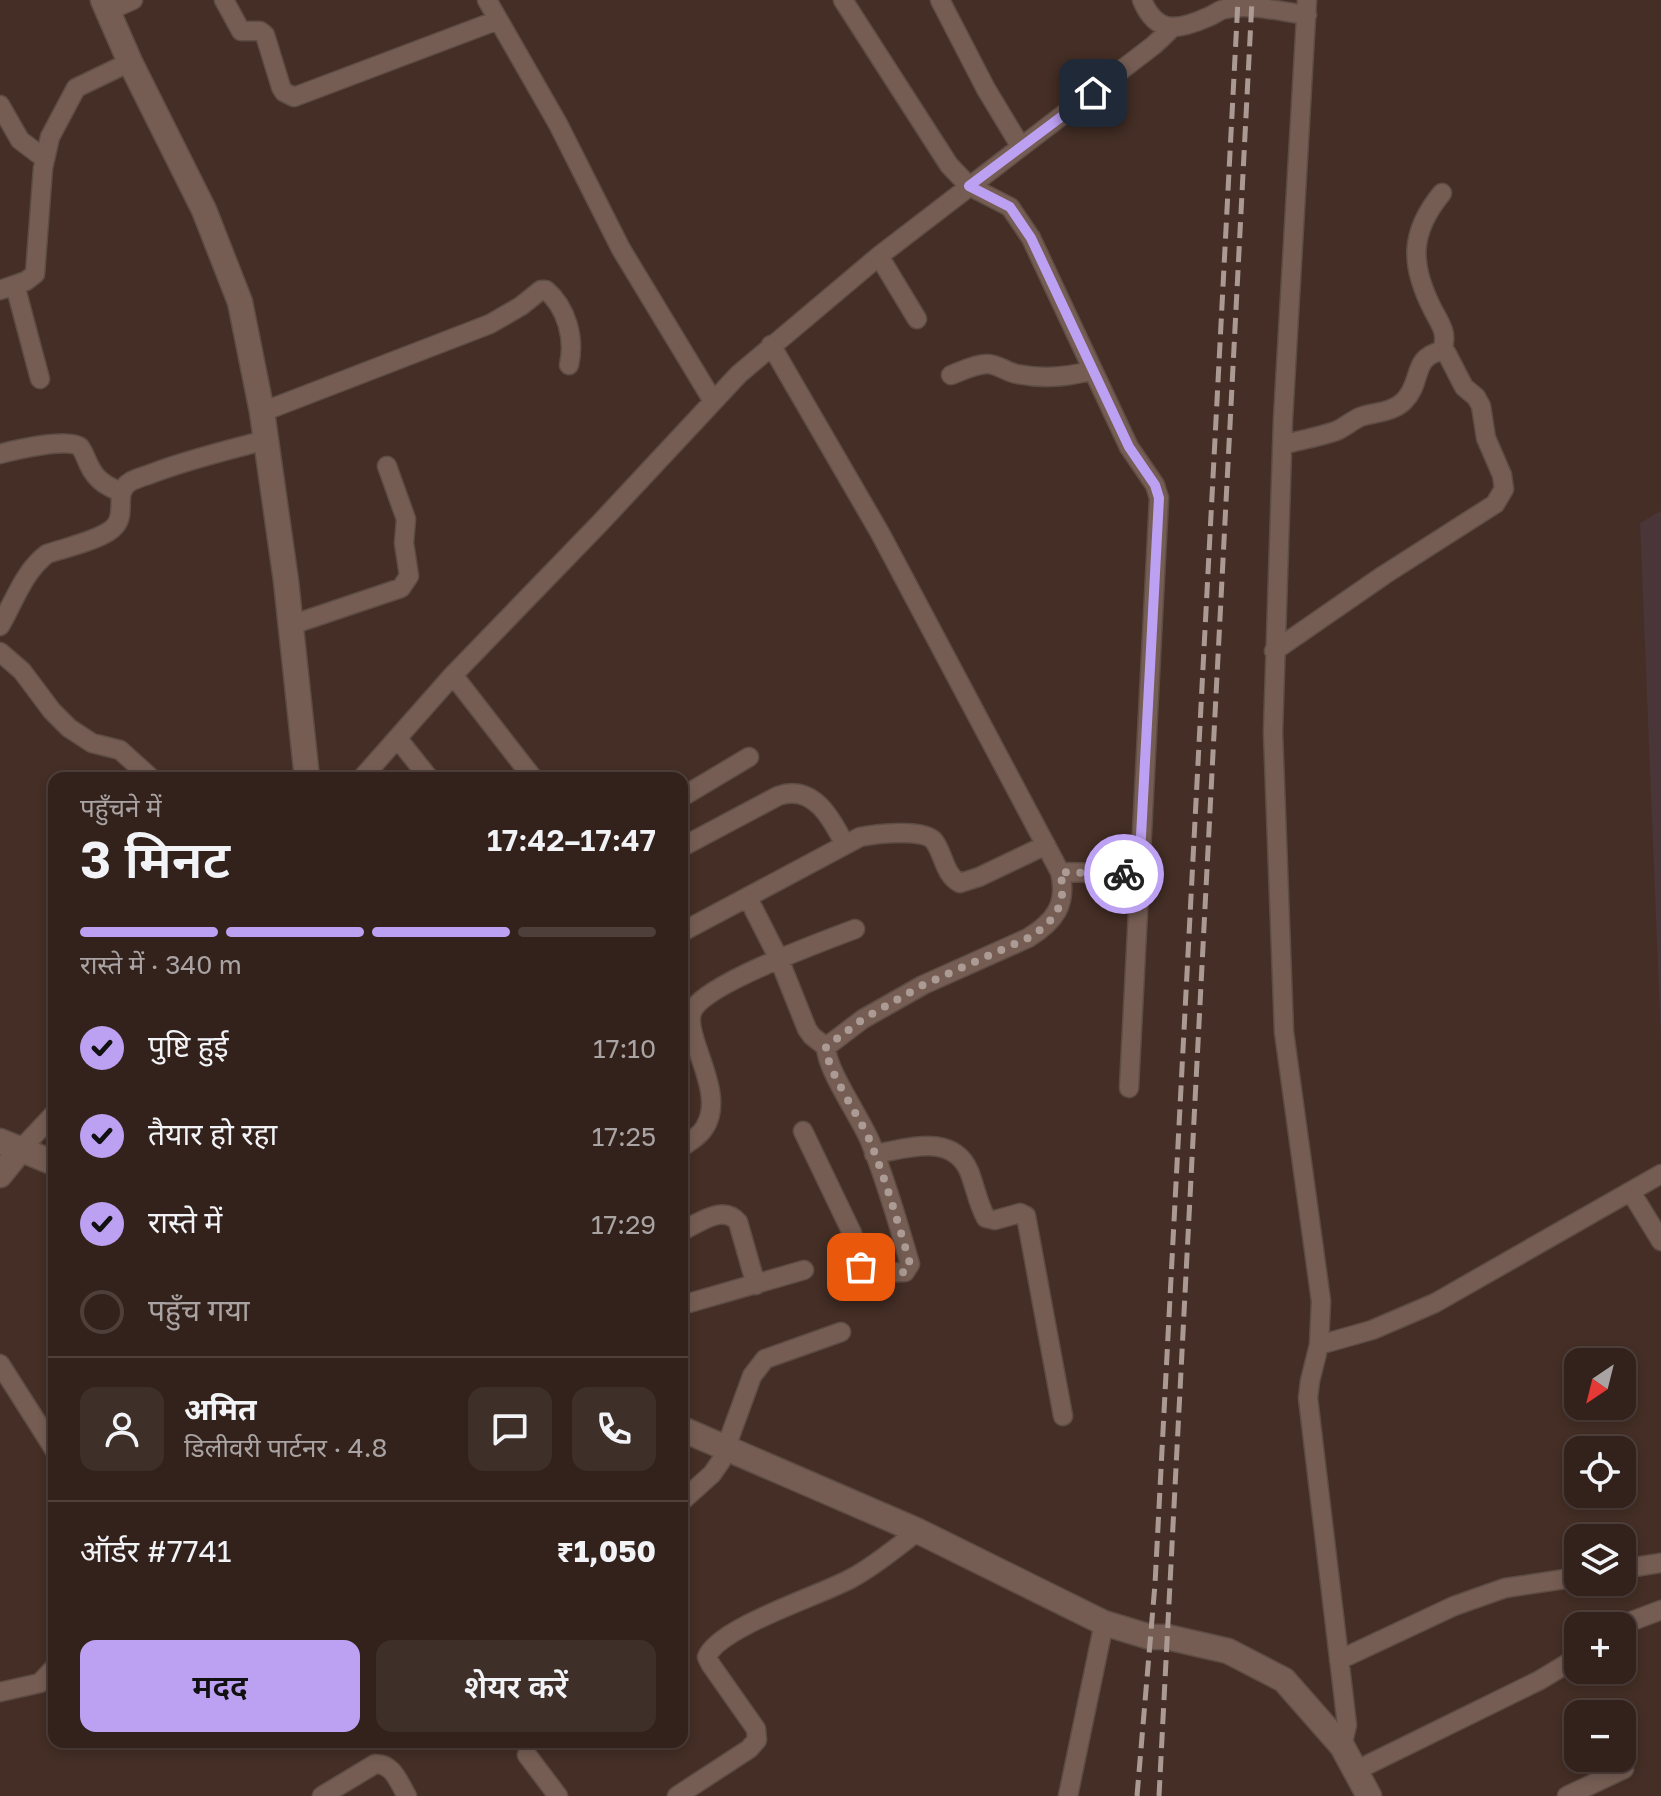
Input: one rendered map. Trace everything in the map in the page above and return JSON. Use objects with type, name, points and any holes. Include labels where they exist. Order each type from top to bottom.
[{"type":"street","points":[[133,0],[106,6],[130,62],[204,210],[240,302],[266,440],[291,625],[306,772]]},
{"type":"street","points":[[224,0],[241,31],[260,31],[265,35],[281,87],[294,97],[498,20]]},
{"type":"street","points":[[487,0],[558,124],[634,273],[713,401]]},
{"type":"street","points":[[843,0],[949,165],[969,186],[1010,207],[1031,238],[1129,447],[1155,485],[1159,498],[1129,1088]]},
{"type":"street","points":[[940,0],[986,89],[1021,147]]},
{"type":"street","points":[[1142,0],[1148,16],[1159,25],[1172,28],[1191,24],[1224,9],[1307,8],[1282,445],[1273,732],[1284,1032],[1321,1301],[1319,1345],[1308,1398],[1347,1725],[1342,1746]]},
{"type":"street","points":[[368,772],[453,675],[713,401],[771,345],[879,256],[1172,28]]},
{"type":"street","points":[[40,379],[7,287],[32,278],[37,266],[45,159],[50,137],[76,88],[130,62]]},
{"type":"street","points":[[0,105],[20,140],[45,159]]},
{"type":"street","points":[[1442,193],[1428,212],[1416,245],[1419,276],[1445,330],[1442,351]]},
{"type":"street","points":[[879,256],[917,319]]},
{"type":"street","points":[[262,412],[490,324],[541,290],[551,295],[564,315],[571,343],[569,365]]},
{"type":"street","points":[[771,345],[880,533],[1046,845],[1063,883],[1058,912],[1043,929],[923,985],[863,1019],[826,1047]]},
{"type":"street","points":[[1274,651],[1495,504],[1504,489],[1502,475],[1486,438],[1480,403],[1464,387],[1447,354],[1442,351],[1429,354],[1422,360],[1415,386],[1393,409],[1358,418],[1339,430],[1282,445]]},
{"type":"street","points":[[951,375],[991,364],[1017,374],[1040,377],[1075,375],[1093,370]]},
{"type":"street","points":[[0,626],[39,560],[47,554],[111,531],[121,515],[121,492],[130,482],[173,465],[266,440]]},
{"type":"street","points":[[1,449],[74,443],[80,447],[96,476],[108,487],[121,492]]},
{"type":"street","points":[[291,625],[395,590],[405,583],[409,576],[404,543],[406,519],[387,466]]},
{"type":"street","points":[[0,652],[22,671],[69,728],[92,743],[120,750],[144,772]]},
{"type":"street","points":[[453,675],[528,772]]},
{"type":"street","points":[[398,739],[424,772]]},
{"type":"street","points":[[688,793],[749,757]]},
{"type":"street","points":[[688,844],[778,796],[792,793],[815,801],[845,845]]},
{"type":"street","points":[[688,929],[845,845],[868,836],[925,834],[936,843],[951,877],[956,882],[965,883],[1046,845]]},
{"type":"street","points":[[1060,872],[1139,874]]},
{"type":"street","points":[[741,901],[752,906],[779,959],[807,1029],[826,1047],[830,1063],[874,1154],[896,1213],[910,1264],[905,1272],[871,1273],[861,1267],[852,1233],[803,1131]]},
{"type":"street","points":[[688,1142],[705,1128],[712,1105],[705,1069],[690,1023],[696,1005],[727,985],[779,959],[855,929]]},
{"type":"street","points":[[688,1007],[691,1014]]},
{"type":"street","points":[[0,1175],[10,1145],[48,1118]]},
{"type":"street","points":[[874,1154],[938,1144],[951,1150],[968,1168],[986,1218],[995,1220],[1020,1213],[1026,1216],[1063,1416]]},
{"type":"street","points":[[10,1145],[48,1161]]},
{"type":"street","points":[[1319,1345],[1372,1330],[1435,1303],[1661,1174]]},
{"type":"street","points":[[1631,1192],[1661,1241]]},
{"type":"street","points":[[688,1228],[717,1214],[733,1216],[738,1222],[756,1285]]},
{"type":"street","points":[[688,1303],[804,1270]]},
{"type":"street","points":[[688,1496],[712,1474],[726,1448],[752,1376],[765,1359],[841,1332]]},
{"type":"street","points":[[0,1364],[48,1442]]},
{"type":"street","points":[[688,1432],[918,1531],[1104,1623],[1150,1637],[1167,1637],[1228,1651],[1284,1680],[1342,1746],[1369,1796]]},
{"type":"street","points":[[677,1796],[749,1749],[757,1740],[756,1729],[711,1665],[707,1657],[709,1651],[756,1620],[851,1579],[918,1531]]},
{"type":"street","points":[[1636,1567],[1661,1563]]},
{"type":"street","points":[[1339,1660],[1505,1588],[1564,1579]]},
{"type":"street","points":[[1636,1620],[1661,1610]]},
{"type":"street","points":[[1068,1796],[1104,1623]]},
{"type":"street","points":[[1355,1771],[1564,1665]]},
{"type":"street","points":[[0,1692],[40,1683],[48,1674]]},
{"type":"street","points":[[527,1755],[558,1796]]},
{"type":"street","points":[[322,1796],[375,1764],[383,1763],[390,1767],[407,1796]]},
{"type":"street","points":[[1567,1796],[1618,1772]]},
{"type":"shaded area","points":[[1661,511],[1661,1043],[1640,523]]},
{"type":"railway","points":[[1137,1796],[1155,1584],[1238,0]]},
{"type":"railway","points":[[1159,1796],[1252,0]]},
{"type":"way so far","points":[[861,1267],[871,1273],[905,1272],[910,1264],[896,1213],[869,1138],[826,1052],[830,1041],[940,976],[1043,929],[1058,912],[1063,883],[1060,872],[1124,874]]},
{"type":"route","points":[[1093,93],[969,186],[1010,207],[1031,238],[1129,447],[1155,485],[1159,498],[1139,874],[1124,874]]}]
